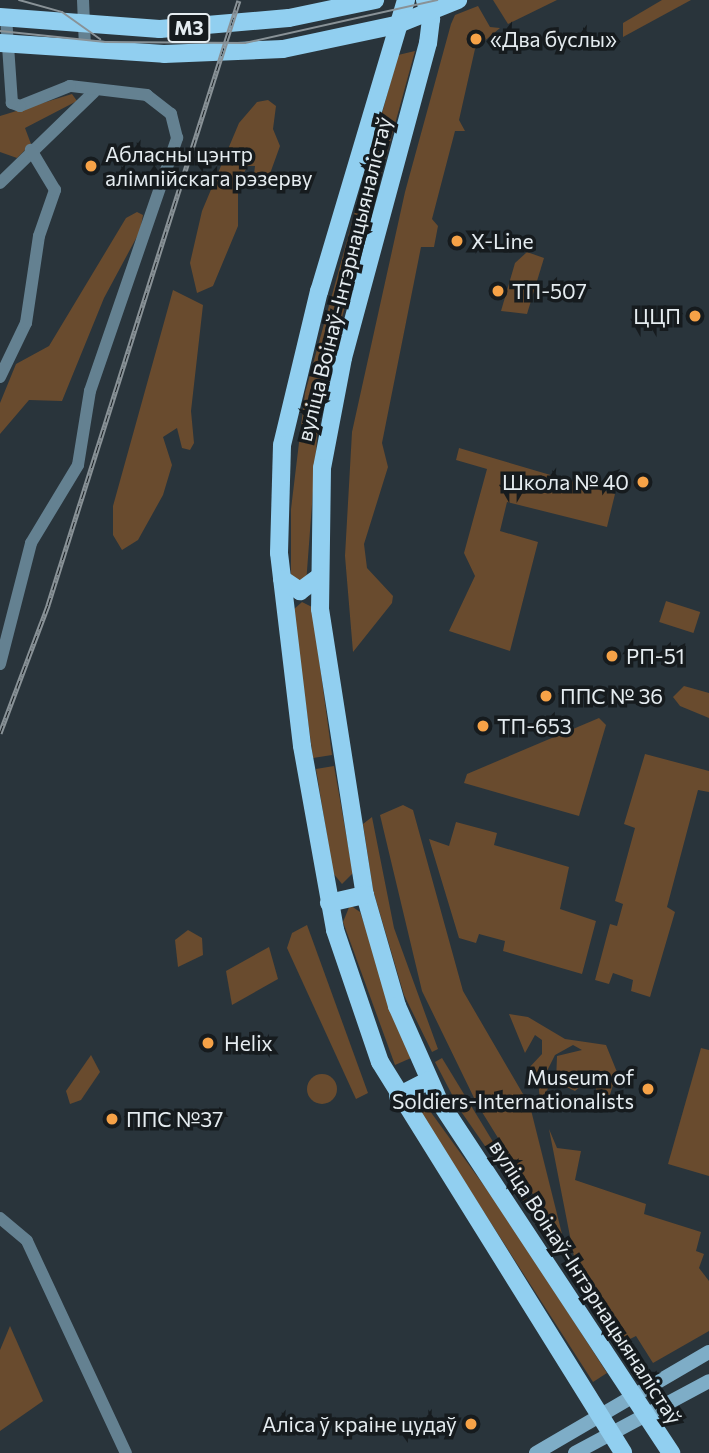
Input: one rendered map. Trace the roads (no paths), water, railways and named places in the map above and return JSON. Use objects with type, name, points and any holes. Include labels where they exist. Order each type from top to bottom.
[{"type":"main road","name":"М3","points":[[3,18],[85,27],[206,27],[375,0]]},
{"type":"main road","name":"вуліца Воінаў-Інтэрнацыяналістаў","points":[[406,0],[396,25],[282,445],[282,579],[285,612],[329,903],[357,1004],[398,1096],[623,1453]]},
{"type":"main road","name":"М3","points":[[3,43],[164,54],[282,49],[396,25],[428,5],[458,0]]},
{"type":"main road","name":"вуліца Воінаў-Інтэрнацыяналістаў","points":[[428,5],[424,61],[325,438],[320,609],[365,895],[397,1006],[429,1080],[671,1453]]},
{"type":"main road","points":[[282,579],[300,591],[319,577]]},
{"type":"main road","points":[[285,612],[302,598],[320,609]]},
{"type":"main road","points":[[329,903],[365,895]]},
{"type":"main road","points":[[398,1096],[429,1080]]},
{"type":"main road","points":[[536,1453],[634,1393],[709,1352]]},
{"type":"main road","points":[[575,1453],[709,1381]]},
{"type":"street","points":[[83,0],[85,48]]},
{"type":"street","points":[[0,664],[31,543],[78,465],[90,391],[177,138],[171,114],[147,95],[94,92],[70,86],[20,106],[6,106],[3,18]]},
{"type":"street","points":[[0,183],[31,150],[94,92]]},
{"type":"street","points":[[0,377],[26,323],[39,236],[55,190],[31,150]]},
{"type":"street","points":[[4,1220],[27,1241],[126,1453]]},
{"type":"tram line","points":[[19,0],[62,12],[100,39]]},
{"type":"tram line","points":[[0,31],[105,42],[245,43],[437,0]]},
{"type":"railway","points":[[0,733],[48,605],[239,0]]},
{"type":"place","name":"«Два буслы»","points":[[476,39]]},
{"type":"place","name":"Абласны цэнтр алімпійскага рэзерву","points":[[91,166]]},
{"type":"place","name":"X-Line","points":[[457,241]]},
{"type":"place","name":"ТП-507","points":[[498,291]]},
{"type":"place","name":"ЦЦП","points":[[695,316]]},
{"type":"place","name":"Школа № 40","points":[[643,482]]},
{"type":"place","name":"РП-51","points":[[612,656]]},
{"type":"place","name":"ППС № 36","points":[[546,696]]},
{"type":"place","name":"ТП-653","points":[[483,726]]},
{"type":"place","name":"Helix","points":[[208,1043]]},
{"type":"place","name":"Museum of Soldiers-Internationalists","points":[[648,1089]]},
{"type":"place","name":"ППС №37","points":[[112,1119]]},
{"type":"place","name":"Аліса ў краіне цудаў","points":[[471,1424]]}]
